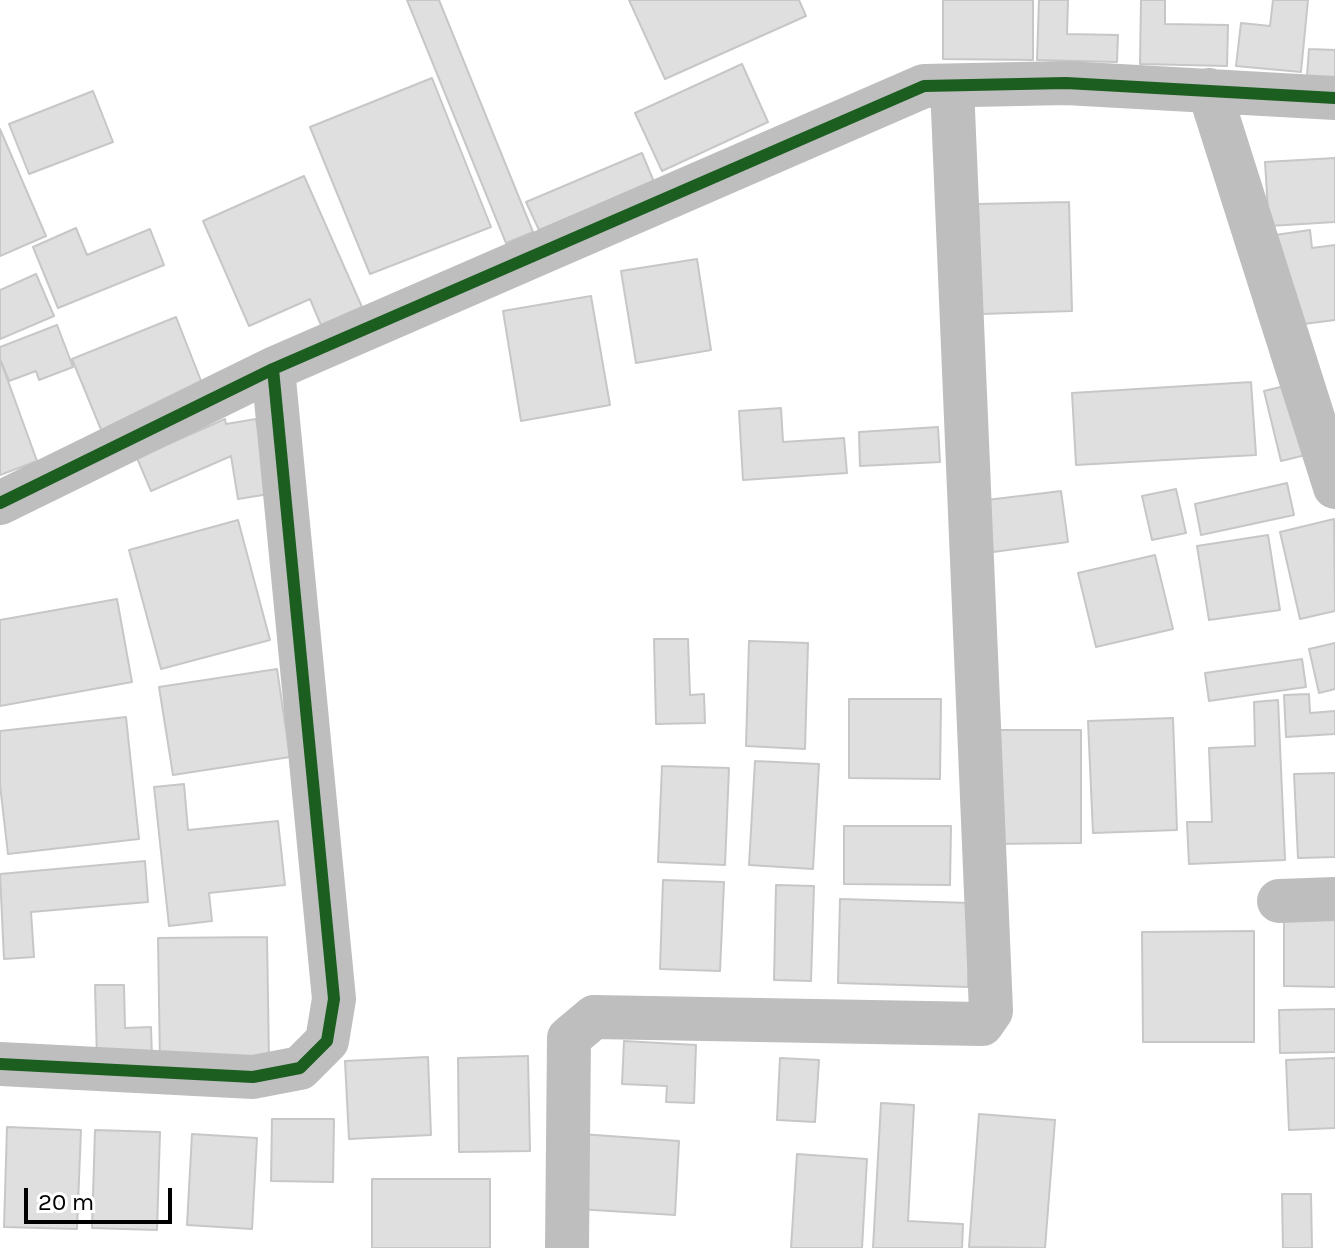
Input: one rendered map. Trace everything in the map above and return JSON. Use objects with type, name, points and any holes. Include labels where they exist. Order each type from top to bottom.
[{"type":"street","points":[[0,503],[273,369],[924,86],[1066,83],[1335,98]]},
{"type":"street","points":[[567,1248],[569,1038],[594,1017],[982,1024],[991,1011],[952,86]]},
{"type":"street","points":[[1209,90],[1335,487]]},
{"type":"street","points":[[0,1064],[253,1077],[300,1068],[327,1041],[334,999],[273,369]]},
{"type":"street","points":[[1279,901],[1335,899]]},
{"type":"building","points":[[407,0],[439,0],[533,232],[506,243]]},
{"type":"building","points":[[629,0],[799,0],[806,16],[665,79]]},
{"type":"building","points":[[943,0],[1033,0],[1033,60],[943,59]]},
{"type":"building","points":[[1039,0],[1068,0],[1067,34],[1118,35],[1117,62],[1037,60]]},
{"type":"building","points":[[1141,0],[1165,0],[1165,24],[1228,25],[1227,66],[1140,64]]},
{"type":"building","points":[[1273,0],[1308,0],[1301,72],[1236,66],[1241,23],[1270,26]]},
{"type":"building","points":[[1309,49],[1335,50],[1335,91],[1306,89]]},
{"type":"building","points":[[742,64],[768,122],[662,171],[635,113]]},
{"type":"building","points":[[432,78],[491,227],[370,274],[310,127]]},
{"type":"building","points":[[93,91],[113,142],[29,174],[9,124]]},
{"type":"building","points":[[0,129],[46,236],[0,256]]},
{"type":"building","points":[[642,153],[654,182],[539,230],[526,202]]},
{"type":"building","points":[[1335,158],[1335,222],[1269,226],[1265,162]]},
{"type":"building","points":[[304,176],[362,307],[321,325],[310,299],[249,326],[203,221]]},
{"type":"building","points":[[1069,202],[1072,311],[981,314],[978,204]]},
{"type":"building","points":[[76,228],[87,255],[150,229],[164,265],[58,308],[33,247]]},
{"type":"building","points":[[1310,230],[1312,248],[1335,245],[1335,320],[1296,325],[1275,235]]},
{"type":"building","points":[[697,259],[711,350],[636,363],[621,271]]},
{"type":"building","points":[[36,274],[54,316],[0,339],[0,290]]},
{"type":"building","points":[[591,296],[610,405],[521,421],[503,311]]},
{"type":"building","points":[[176,317],[205,391],[102,432],[72,359]]},
{"type":"building","points":[[57,325],[73,367],[39,380],[36,371],[9,381],[0,359],[0,347]]},
{"type":"building","points":[[0,359],[37,461],[0,475]]},
{"type":"building","points":[[1251,382],[1256,455],[1076,465],[1072,393]]},
{"type":"building","points":[[1293,384],[1310,454],[1281,461],[1264,391]]},
{"type":"building","points":[[781,408],[783,442],[844,438],[847,473],[743,480],[739,411]]},
{"type":"building","points":[[225,419],[226,424],[256,419],[269,494],[238,499],[231,456],[151,491],[137,458]]},
{"type":"building","points":[[938,427],[940,462],[860,466],[859,432]]},
{"type":"building","points":[[1287,483],[1294,515],[1201,535],[1195,504]]},
{"type":"building","points":[[1176,489],[1186,533],[1152,540],[1142,496]]},
{"type":"building","points":[[1061,491],[1068,542],[993,552],[987,500]]},
{"type":"building","points":[[1334,519],[1335,611],[1300,619],[1280,532]]},
{"type":"building","points":[[238,520],[270,640],[161,669],[129,550]]},
{"type":"building","points":[[1268,535],[1280,610],[1209,620],[1197,546]]},
{"type":"building","points":[[1155,555],[1173,629],[1096,647],[1078,573]]},
{"type":"building","points":[[117,599],[132,682],[0,706],[0,620]]},
{"type":"building","points":[[654,639],[688,639],[690,695],[704,694],[705,723],[656,724]]},
{"type":"building","points":[[749,641],[808,643],[805,749],[746,746]]},
{"type":"building","points":[[1335,643],[1335,689],[1319,693],[1309,649]]},
{"type":"building","points":[[1302,659],[1306,687],[1209,701],[1205,673]]},
{"type":"building","points":[[277,669],[290,757],[173,775],[159,687]]},
{"type":"building","points":[[1309,694],[1310,713],[1335,711],[1335,734],[1286,737],[1284,695]]},
{"type":"building","points":[[849,699],[941,699],[940,779],[849,778]]},
{"type":"building","points":[[1278,700],[1285,860],[1189,864],[1187,822],[1212,822],[1209,748],[1255,746],[1254,702]]},
{"type":"building","points":[[126,717],[139,839],[8,854],[0,785],[0,731]]},
{"type":"building","points":[[1173,718],[1177,830],[1093,833],[1088,721]]},
{"type":"building","points":[[987,730],[1081,730],[1081,843],[988,844]]},
{"type":"building","points":[[755,761],[819,764],[813,869],[749,865]]},
{"type":"building","points":[[662,766],[729,768],[725,865],[658,862]]},
{"type":"building","points":[[1335,773],[1335,857],[1298,858],[1294,774]]},
{"type":"building","points":[[184,784],[188,830],[278,821],[285,885],[209,893],[212,921],[169,926],[154,787]]},
{"type":"building","points":[[844,826],[951,826],[950,885],[844,884]]},
{"type":"building","points":[[145,861],[148,902],[31,912],[34,957],[4,959],[0,874]]},
{"type":"building","points":[[663,880],[724,882],[720,971],[660,969]]},
{"type":"building","points":[[776,885],[814,886],[811,981],[774,980]]},
{"type":"building","points":[[840,899],[971,903],[968,987],[838,983]]},
{"type":"building","points":[[1284,918],[1335,918],[1335,987],[1284,986]]},
{"type":"building","points":[[1254,931],[1254,1042],[1143,1042],[1142,932]]},
{"type":"building","points":[[267,937],[269,1060],[160,1062],[158,938]]},
{"type":"building","points":[[95,985],[124,985],[125,1028],[151,1027],[152,1058],[97,1060]]},
{"type":"building","points":[[1335,1009],[1335,1052],[1280,1053],[1279,1010]]},
{"type":"building","points":[[624,1041],[696,1045],[694,1103],[666,1102],[667,1086],[622,1084]]},
{"type":"building","points":[[528,1056],[530,1151],[459,1152],[458,1058]]},
{"type":"building","points":[[428,1057],[431,1135],[349,1139],[345,1061]]},
{"type":"building","points":[[780,1058],[819,1060],[815,1122],[777,1120]]},
{"type":"building","points":[[1335,1058],[1335,1128],[1289,1130],[1286,1060]]},
{"type":"building","points":[[881,1103],[914,1105],[908,1221],[963,1224],[962,1248],[873,1248]]},
{"type":"building","points":[[979,1114],[1055,1120],[1045,1248],[969,1247]]},
{"type":"building","points":[[272,1119],[334,1119],[333,1182],[271,1181]]},
{"type":"building","points":[[7,1127],[81,1130],[77,1229],[4,1227]]},
{"type":"building","points":[[95,1130],[160,1132],[157,1230],[92,1228]]},
{"type":"building","points":[[192,1134],[257,1138],[252,1229],[187,1225]]},
{"type":"building","points":[[581,1134],[679,1141],[675,1215],[577,1209]]},
{"type":"building","points":[[797,1154],[867,1159],[862,1248],[791,1248]]},
{"type":"building","points":[[372,1179],[490,1179],[490,1248],[372,1248]]},
{"type":"building","points":[[1282,1194],[1311,1194],[1312,1248],[1283,1248]]},
{"type":"cycle path","points":[[0,503],[273,369],[924,86],[1066,83],[1335,98]]},
{"type":"cycle path","points":[[0,1064],[253,1077],[300,1068],[327,1041],[334,999],[273,369]]}]
